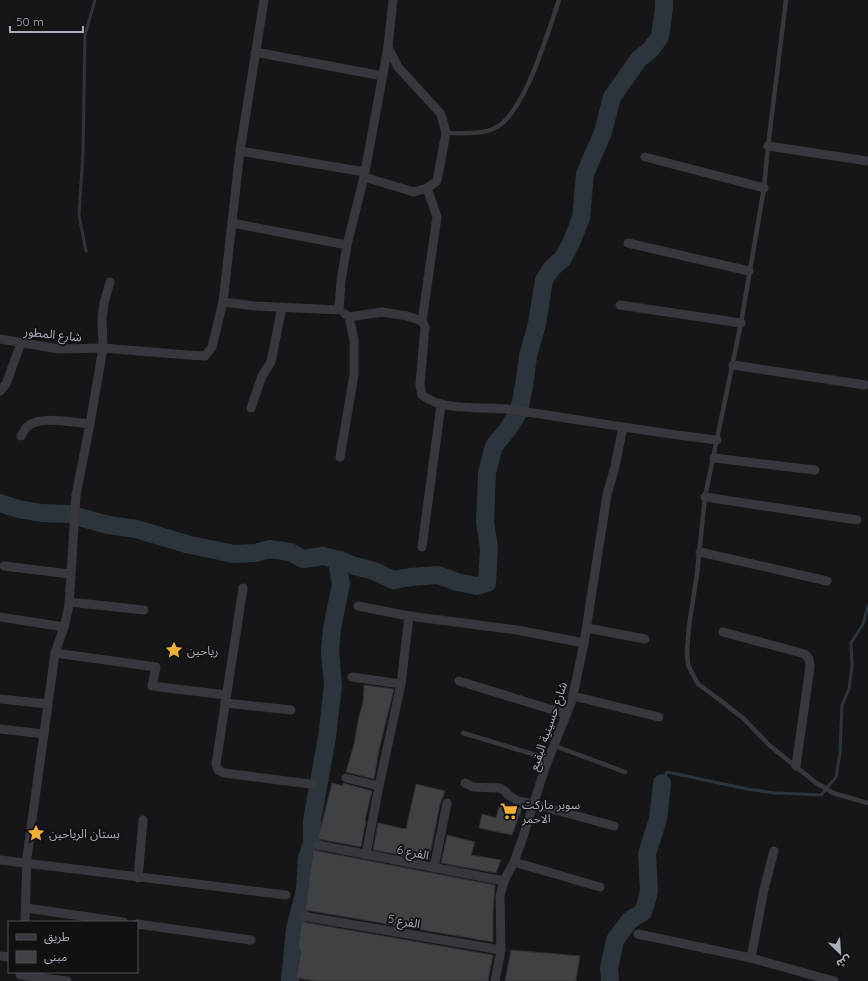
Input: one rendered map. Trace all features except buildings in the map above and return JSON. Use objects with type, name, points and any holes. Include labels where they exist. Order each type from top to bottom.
[{"type":"street","points":[[264,0],[240,151],[223,302],[339,310],[349,317],[354,340],[354,375],[340,458]]},
{"type":"street","points":[[339,310],[341,281],[347,245],[364,174],[388,47],[392,0]]},
{"type":"street","points":[[240,151],[364,174],[414,192],[427,188],[437,181],[446,133],[441,114],[398,67],[388,47]]},
{"type":"street","points":[[255,52],[383,76]]},
{"type":"street","points":[[768,146],[868,161]]},
{"type":"street","points":[[645,157],[764,188]]},
{"type":"street","points":[[427,188],[437,217],[422,321],[425,327],[420,385],[422,395],[429,401],[441,405],[505,409],[718,440]]},
{"type":"street","points":[[232,223],[347,245]]},
{"type":"street","points":[[628,243],[749,271]]},
{"type":"street","points":[[25,921],[27,864],[44,734],[55,653],[64,627],[69,602],[76,495],[103,348],[104,303],[110,282]]},
{"type":"street","name":"شارع المطور","points":[[0,339],[59,349],[103,348],[205,356],[212,347],[223,302]]},
{"type":"street","points":[[620,305],[741,323]]},
{"type":"street","points":[[251,408],[262,376],[271,362],[282,307]]},
{"type":"street","points":[[349,317],[382,312],[408,316],[422,321]]},
{"type":"street","points":[[0,391],[6,384],[21,343]]},
{"type":"street","points":[[733,365],[865,385]]},
{"type":"street","points":[[422,547],[441,405]]},
{"type":"street","points":[[21,436],[28,426],[46,420],[90,424]]},
{"type":"street","name":"شارع حسينية البقيع","points":[[495,981],[501,950],[500,896],[504,881],[514,862],[549,759],[573,696],[587,628],[607,495],[615,466],[622,427]]},
{"type":"street","points":[[714,458],[815,470]]},
{"type":"street","points":[[705,497],[857,520]]},
{"type":"street","points":[[700,552],[827,580]]},
{"type":"street","points":[[4,566],[70,574]]},
{"type":"street","points":[[243,588],[216,764],[218,770],[224,773],[310,784]]},
{"type":"street","points":[[69,602],[144,610]]},
{"type":"street","points":[[358,606],[409,616],[517,630],[584,643]]},
{"type":"street","points":[[366,855],[401,684],[409,616]]},
{"type":"street","points":[[0,617],[64,627]]},
{"type":"street","points":[[587,628],[645,638]]},
{"type":"street","points":[[723,632],[805,654],[809,659],[810,667],[796,766]]},
{"type":"street","points":[[55,653],[156,667],[152,686],[291,710]]},
{"type":"street","points":[[352,677],[401,684]]},
{"type":"street","points":[[459,681],[566,714]]},
{"type":"street","points":[[573,696],[659,717]]},
{"type":"street","points":[[0,699],[48,704]]},
{"type":"street","points":[[0,729],[44,734]]},
{"type":"street","points":[[346,778],[379,786]]},
{"type":"street","points":[[465,783],[473,787],[500,788],[518,800],[614,826]]},
{"type":"street","points":[[434,868],[447,802]]},
{"type":"street","points":[[138,878],[143,820]]},
{"type":"street","name":"الفرع 6","points":[[318,845],[504,881]]},
{"type":"street","points":[[751,958],[764,889],[774,851]]},
{"type":"street","points":[[0,860],[286,895]]},
{"type":"street","points":[[514,862],[600,887]]},
{"type":"street","points":[[26,908],[116,921]]},
{"type":"street","name":"الفرع 5","points":[[302,916],[501,950]]},
{"type":"street","points":[[138,924],[251,940]]},
{"type":"street","points":[[638,934],[751,958],[834,981]]},
{"type":"street","points":[[20,976],[67,981]]},
{"type":"lane","points":[[446,133],[484,131],[496,128],[509,116],[520,102],[542,51],[559,0]]},
{"type":"lane","points":[[786,0],[764,188],[733,365],[705,497],[700,552],[688,626],[688,666],[698,684],[744,720],[770,745],[815,782],[833,793],[868,803]]},
{"type":"lane","points":[[463,733],[549,759]]},
{"type":"lane","points":[[555,746],[625,772]]},
{"type":"waterway","points":[[86,251],[79,215],[83,152],[85,35],[95,0]]},
{"type":"waterway","points":[[290,981],[295,929],[305,890],[307,858],[312,843],[312,821],[327,737],[333,686],[330,651],[332,628],[341,584],[338,567],[340,560],[374,571],[393,580],[438,575],[457,582],[477,586],[487,583],[489,548],[485,522],[487,473],[494,446],[508,429],[519,411],[528,356],[537,324],[544,280],[551,269],[563,258],[581,218],[585,174],[603,132],[612,97],[639,59],[651,49],[660,37],[664,0]]},
{"type":"waterway","points":[[0,503],[19,509],[41,513],[69,514],[108,525],[136,529],[190,545],[234,554],[255,553],[270,549],[290,552],[303,559],[323,556],[340,560]]},
{"type":"waterway","points":[[662,783],[667,772],[747,789],[775,793],[821,795],[836,777],[840,753],[842,705],[849,689],[852,666],[851,643],[863,624],[868,606]]},
{"type":"waterway","points":[[610,981],[609,968],[615,940],[630,920],[643,912],[646,903],[649,891],[647,854],[658,819],[662,783]]},
{"type":"place","name":"رياحين","points":[[174,650]]},
{"type":"place","name":"سوبر ماركت الاحمر","points":[[509,811]]},
{"type":"place","name":"بستان الرياحين","points":[[36,833]]}]
